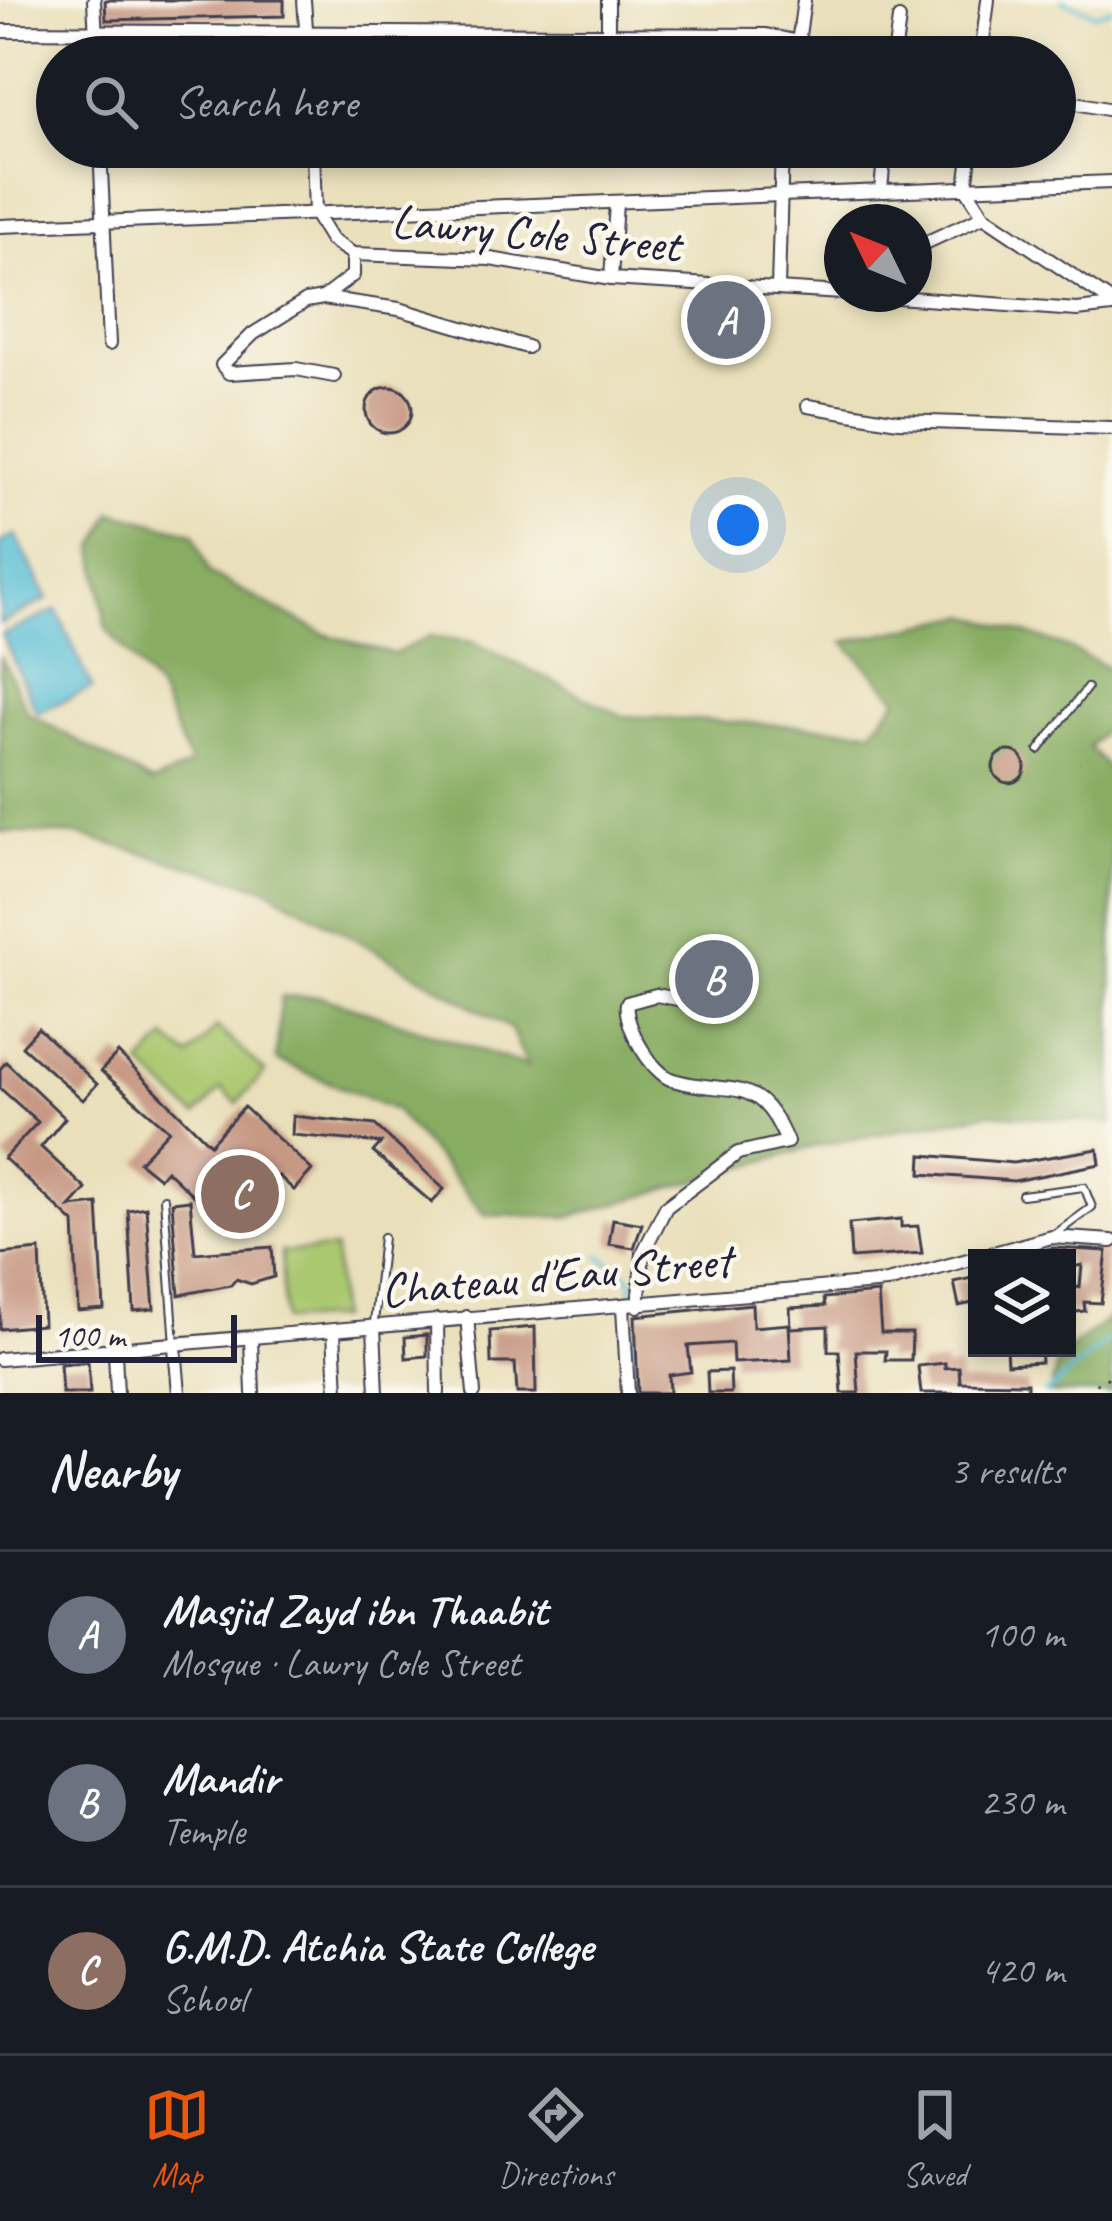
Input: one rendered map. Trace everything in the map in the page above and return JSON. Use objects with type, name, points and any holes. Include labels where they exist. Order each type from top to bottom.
[{"type":"street","points":[[94,0],[96,36]]},
{"type":"street","points":[[304,0],[307,36]]},
{"type":"street","points":[[608,0],[608,33]]},
{"type":"street","points":[[799,36],[803,0]]},
{"type":"street","points":[[984,36],[988,0]]},
{"type":"street","points":[[897,36],[899,19]]},
{"type":"street","points":[[0,31],[768,36]]},
{"type":"street","points":[[1076,103],[1112,110]]},
{"type":"street","points":[[101,168],[110,344]]},
{"type":"street","points":[[314,168],[315,214]]},
{"type":"street","points":[[778,289],[780,168]]},
{"type":"street","points":[[881,190],[883,168]]},
{"type":"street","points":[[968,168],[966,188],[984,216],[1112,304]]},
{"type":"street","points":[[0,226],[1112,182]]},
{"type":"street","points":[[611,279],[616,202]]},
{"type":"street","name":"Lawry Cole Street","points":[[315,214],[331,240],[353,254],[490,259],[611,279],[824,289]]},
{"type":"street","points":[[932,240],[984,216]]},
{"type":"street","points":[[323,298],[353,275],[353,254]]},
{"type":"street","points":[[334,376],[296,369],[229,373],[222,365],[253,334],[306,301],[323,298],[399,309],[527,347]]},
{"type":"street","points":[[932,300],[1078,310],[1112,304]]},
{"type":"street","points":[[808,406],[898,421],[1112,428]]},
{"type":"street","points":[[628,1393],[631,1306],[640,1267],[666,1207],[738,1153],[787,1142],[777,1118],[754,1094],[733,1085],[675,1081],[657,1069],[629,1025],[627,1003],[656,995],[677,999]]},
{"type":"street","name":"Chateau d'Eau Street","points":[[0,1359],[115,1353],[467,1317],[887,1282],[1052,1237],[1112,1241]]},
{"type":"street","points":[[467,1317],[474,1393]]},
{"type":"street","points":[[437,1320],[438,1393]]},
{"type":"street","points":[[374,1327],[377,1393]]},
{"type":"street","points":[[334,1331],[337,1393]]},
{"type":"street","points":[[251,1339],[253,1393]]},
{"type":"street","points":[[175,1347],[179,1393]]},
{"type":"street","points":[[115,1353],[117,1393]]},
{"type":"lane","points":[[1039,751],[1087,688]]},
{"type":"lane","points":[[1022,1195],[1084,1187],[1092,1207],[1052,1237]]},
{"type":"lane","points":[[164,1198],[175,1347]]},
{"type":"lane","points":[[374,1327],[383,1238]]},
{"type":"path","points":[[1087,1393],[1100,1380],[1112,1378]]},
{"type":"green space","points":[[112,512],[194,533],[209,573],[324,634],[394,654],[430,636],[473,642],[623,716],[872,730],[898,699],[844,642],[969,615],[1064,646],[1112,670],[1112,722],[1089,747],[1112,773],[1112,1123],[989,1113],[816,1146],[570,1217],[485,1215],[395,1110],[276,1060],[281,997],[321,996],[527,1066],[511,1029],[267,888],[79,835],[0,832],[0,655],[28,713],[152,783],[190,765],[158,690],[106,628],[95,548]]},
{"type":"green space","points":[[217,1027],[265,1072],[237,1103],[221,1089],[196,1116],[141,1065],[166,1038],[189,1057]]},
{"type":"green space","points":[[335,1249],[338,1318],[284,1321],[281,1252]]},
{"type":"green space","points":[[1112,1316],[1112,1393],[1049,1393],[1059,1358],[1076,1357],[1076,1345]]},
{"type":"water","points":[[16,535],[48,599],[0,624],[0,543]]},
{"type":"water","points":[[57,610],[92,688],[37,713],[2,635]]},
{"type":"building","points":[[105,0],[284,0],[284,16],[106,20]]},
{"type":"building","points":[[722,300],[735,300],[729,342],[717,339]]},
{"type":"building","points":[[389,387],[405,394],[412,410],[405,426],[389,433],[373,426],[366,410],[373,394]]},
{"type":"building","points":[[1009,751],[1021,755],[1025,767],[1021,779],[1009,783],[997,779],[993,767],[997,755]]},
{"type":"building","points":[[716,948],[740,962],[713,1009],[688,995]]},
{"type":"building","points":[[38,1028],[97,1084],[83,1100],[22,1046]]},
{"type":"building","points":[[118,1053],[210,1144],[244,1107],[312,1170],[294,1190],[279,1176],[246,1213],[212,1182],[197,1199],[166,1170],[159,1178],[139,1162],[169,1130],[101,1071]]},
{"type":"building","points":[[6,1062],[65,1118],[41,1147],[86,1189],[70,1207],[98,1204],[104,1309],[78,1311],[74,1223],[4,1158],[38,1122],[0,1088],[0,1069]]},
{"type":"building","points":[[293,1116],[375,1125],[444,1189],[432,1203],[373,1152],[381,1143],[292,1135]]},
{"type":"building","points":[[1098,1149],[1100,1164],[1014,1181],[921,1174],[922,1155],[1013,1163]]},
{"type":"building","points":[[190,1200],[195,1253],[272,1247],[274,1277],[251,1284],[236,1279],[231,1285],[179,1295],[172,1202]]},
{"type":"building","points":[[146,1207],[154,1309],[134,1311],[128,1210]]},
{"type":"building","points":[[613,1219],[642,1224],[634,1248],[609,1244]]},
{"type":"building","points":[[901,1219],[901,1227],[918,1226],[922,1253],[851,1258],[849,1224]]},
{"type":"building","points":[[1076,1249],[1107,1251],[1101,1303],[1084,1302],[1085,1311],[1076,1312],[1076,1288],[1080,1287],[1082,1265],[1076,1266]]},
{"type":"building","points":[[40,1250],[43,1325],[0,1329],[0,1254]]},
{"type":"building","points":[[968,1279],[968,1304],[959,1306],[954,1282]]},
{"type":"building","points":[[878,1293],[881,1333],[912,1333],[911,1360],[885,1360],[886,1351],[856,1351],[859,1393],[842,1393],[839,1351],[828,1351],[828,1326],[791,1328],[790,1308],[825,1306],[824,1298]]},
{"type":"building","points":[[752,1304],[753,1327],[789,1324],[791,1360],[733,1363],[732,1343],[688,1346],[691,1372],[669,1375],[670,1393],[638,1393],[635,1316]]},
{"type":"building","points":[[535,1327],[536,1393],[517,1393],[515,1363],[491,1363],[490,1331]]},
{"type":"building","points":[[427,1335],[427,1356],[406,1358],[405,1337]]},
{"type":"building","points":[[1007,1357],[1041,1357],[1041,1362],[1007,1364]]},
{"type":"building","points":[[88,1362],[90,1393],[62,1393],[60,1364]]},
{"type":"building","points":[[945,1363],[945,1368],[959,1367],[960,1382],[1027,1383],[1027,1393],[921,1393],[918,1366]]},
{"type":"building","points":[[730,1371],[731,1393],[708,1393],[707,1372]]},
{"type":"waterway","points":[[1062,0],[1096,14],[1112,8]]},
{"type":"waterway","points":[[600,1256],[632,1279],[631,1295]]},
{"type":"waterway","points":[[630,1311],[634,1393]]},
{"type":"waterway","points":[[1046,1393],[1112,1337]]},
{"type":"place","name":"Masjid Zayd ibn Thaabit","points":[[726,320]]},
{"type":"place","name":"Mandir","points":[[714,979]]},
{"type":"place","name":"G.M.D. Atchia State College","points":[[240,1194]]}]
